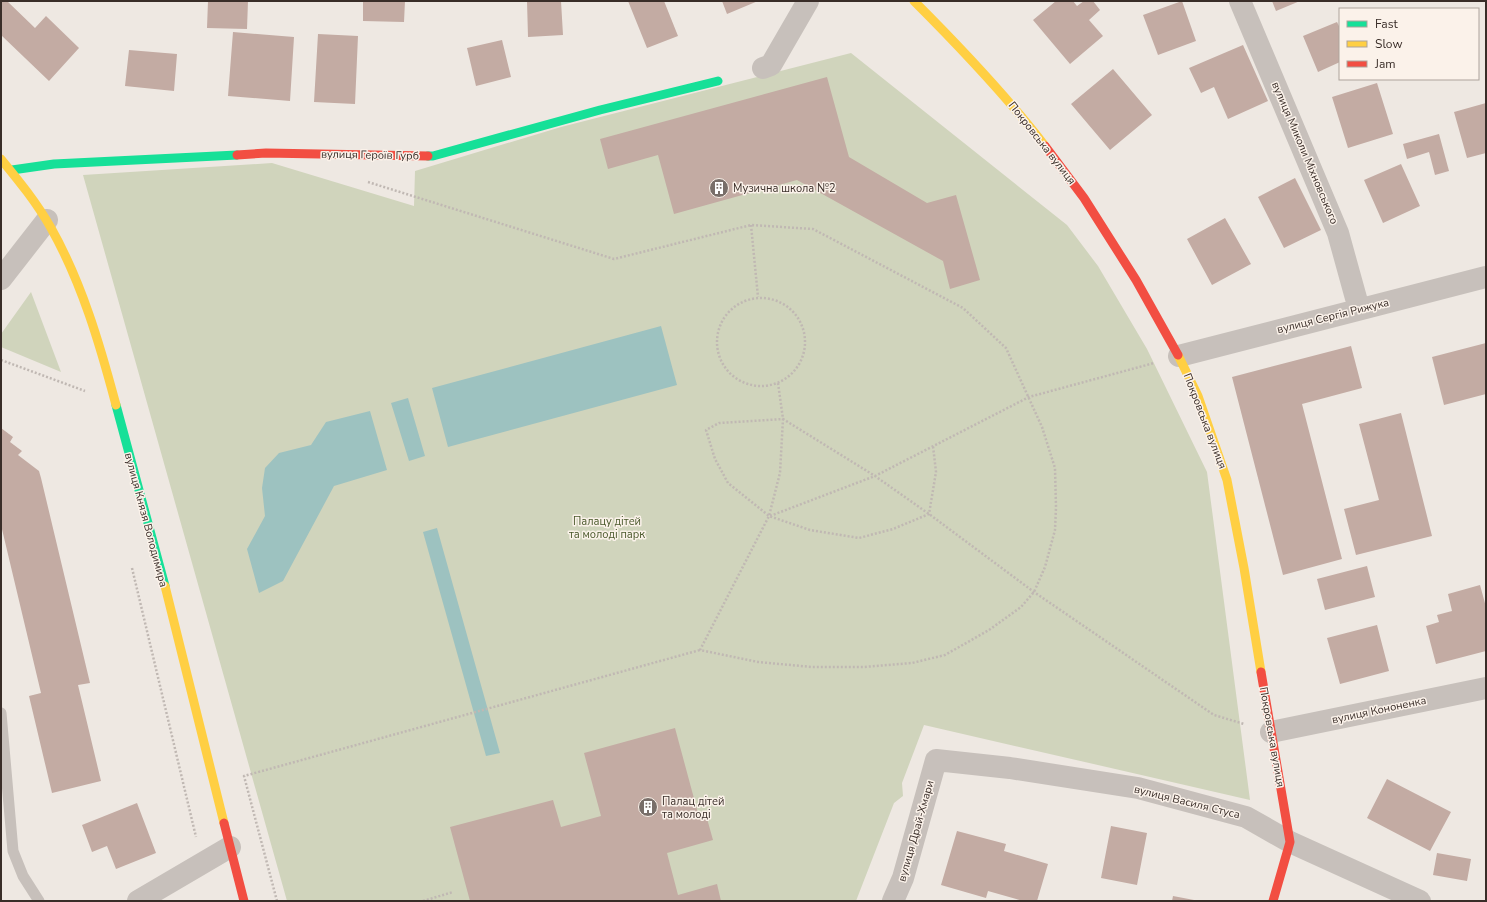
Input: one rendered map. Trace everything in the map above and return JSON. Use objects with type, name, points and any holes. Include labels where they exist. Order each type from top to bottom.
[{"type":"street","points":[[763,68],[771,65],[808,1]]},
{"type":"street","name":"Покровська вулиця","points":[[914,1],[963,50],[1019,112],[1084,198],[1136,280],[1179,356],[1198,396],[1227,480],[1290,842],[1274,901]]},
{"type":"street","name":"вулиця Миколи Міхновського","points":[[1240,1],[1338,233],[1359,309]]},
{"type":"street","name":"вулиця Героїв Гурб","points":[[12,170],[54,164],[266,153],[433,156],[600,110],[718,81]]},
{"type":"street","name":"вулиця Князя Володимира","points":[[1,158],[12,170],[47,220],[71,265],[96,332],[146,514],[244,901]]},
{"type":"street","points":[[1,279],[47,220]]},
{"type":"street","name":"вулиця Сергія Рижука","points":[[1179,356],[1486,277]]},
{"type":"street","name":"вулиця Кононенка","points":[[1271,732],[1486,688]]},
{"type":"street","name":"вулиця Василя Стуса","points":[[936,760],[1010,768],[1138,788],[1246,817],[1290,842],[1420,901]]},
{"type":"street","name":"вулиця Драй-Хмари","points":[[893,901],[903,878],[936,760]]},
{"type":"street","points":[[138,901],[230,847]]},
{"type":"lane","points":[[1,712],[14,851],[23,876],[39,901]]},
{"type":"path","points":[[278,901],[244,776],[700,650],[758,662],[812,667],[864,667],[912,663],[945,655],[989,630],[1021,607],[1034,592],[1045,567],[1055,530],[1055,468],[1042,427],[1030,397],[1006,348],[963,308],[814,229],[751,225],[614,259],[366,181]]},
{"type":"path","points":[[751,225],[758,297]]},
{"type":"path","points":[[758,297],[773,298],[787,305],[798,315],[804,328],[806,343],[803,358],[795,371],[784,381],[770,386],[756,386],[741,382],[730,373],[721,362],[717,348],[718,333],[723,320],[732,308],[744,301],[758,297]]},
{"type":"path","points":[[769,516],[875,476],[1030,397],[1179,356]]},
{"type":"path","points":[[1,360],[89,392]]},
{"type":"path","points":[[700,650],[769,516],[780,473],[783,419],[778,383]]},
{"type":"path","points":[[929,514],[893,529],[859,538],[810,530],[769,516],[728,483],[715,459],[706,430],[719,423],[783,419],[875,476],[929,514],[1034,592],[1214,715],[1271,732]]},
{"type":"path","points":[[929,514],[936,472],[933,446]]},
{"type":"path","points":[[130,562],[203,863]]},
{"type":"path","points":[[423,901],[453,892]]},
{"type":"green space","name":"Палацу дітей та молоді парк","points":[[851,53],[1067,225],[1098,266],[1147,349],[1207,472],[1250,800],[924,725],[902,783],[903,796],[894,803],[856,901],[287,901],[83,175],[272,163],[414,206],[415,171],[561,127]]},
{"type":"green space","points":[[31,292],[61,372],[1,347],[1,334]]},
{"type":"water","points":[[661,326],[677,385],[448,447],[432,388]]},
{"type":"water","points":[[408,398],[425,456],[409,461],[391,403]]},
{"type":"water","points":[[370,411],[387,470],[334,486],[283,581],[259,593],[247,549],[265,516],[262,488],[265,468],[279,453],[311,445],[326,422]]},
{"type":"water","points":[[437,528],[500,753],[486,756],[423,532]]},
{"type":"building","points":[[1,1],[7,1],[35,28],[46,16],[79,48],[49,81],[1,35]]},
{"type":"building","points":[[208,1],[248,1],[247,29],[207,28]]},
{"type":"building","points":[[363,1],[405,1],[404,22],[363,21]]},
{"type":"building","points":[[527,1],[561,1],[563,35],[528,37]]},
{"type":"building","points":[[628,1],[664,1],[678,36],[647,48]]},
{"type":"building","points":[[722,1],[758,1],[727,14]]},
{"type":"building","points":[[1056,1],[1073,1],[1077,6],[1084,1],[1093,1],[1100,10],[1089,20],[1103,36],[1070,64],[1033,20]]},
{"type":"building","points":[[1182,1],[1196,41],[1158,55],[1143,15]]},
{"type":"building","points":[[1272,1],[1300,1],[1276,11]]},
{"type":"building","points":[[1337,22],[1339,26],[1339,62],[1318,72],[1303,36]]},
{"type":"building","points":[[233,32],[294,37],[290,101],[228,96]]},
{"type":"building","points":[[318,34],[358,36],[355,104],[314,102]]},
{"type":"building","points":[[502,40],[511,77],[476,86],[467,48]]},
{"type":"building","points":[[1243,45],[1268,101],[1228,119],[1214,87],[1201,93],[1189,68]]},
{"type":"building","points":[[129,50],[177,54],[174,91],[125,86]]},
{"type":"building","points":[[1113,69],[1152,115],[1110,150],[1071,104]]},
{"type":"building","name":"Музична школа №2","points":[[827,77],[849,157],[927,203],[956,195],[980,280],[950,289],[943,261],[797,180],[674,214],[658,155],[608,169],[600,139]]},
{"type":"building","points":[[1377,83],[1393,134],[1348,148],[1332,97]]},
{"type":"building","points":[[1486,103],[1486,153],[1467,158],[1454,112]]},
{"type":"building","points":[[1439,134],[1449,171],[1435,175],[1429,152],[1407,159],[1403,144]]},
{"type":"building","points":[[1401,164],[1420,206],[1383,223],[1364,180]]},
{"type":"building","points":[[1295,178],[1321,230],[1284,248],[1258,197]]},
{"type":"building","points":[[1225,218],[1251,264],[1212,285],[1187,239]]},
{"type":"building","points":[[1486,343],[1486,394],[1444,405],[1432,357]]},
{"type":"building","points":[[1351,346],[1362,388],[1302,404],[1342,559],[1283,575],[1232,377]]},
{"type":"building","points":[[1401,413],[1432,536],[1356,555],[1344,509],[1379,500],[1359,424]]},
{"type":"building","points":[[1,428],[13,437],[10,442],[22,451],[18,455],[39,471],[90,683],[78,685],[101,781],[52,793],[29,696],[41,693],[1,525]]},
{"type":"building","points":[[1367,566],[1375,597],[1325,610],[1317,579]]},
{"type":"building","points":[[1480,585],[1486,607],[1486,651],[1436,664],[1426,626],[1439,622],[1437,615],[1452,611],[1448,594]]},
{"type":"building","points":[[1377,625],[1389,671],[1340,684],[1327,638]]},
{"type":"building","name":"Палац дітей та молоді","points":[[675,728],[699,817],[706,815],[713,840],[667,853],[678,895],[717,884],[721,901],[470,901],[450,827],[553,800],[561,827],[601,816],[584,753]]},
{"type":"building","points":[[1387,779],[1451,812],[1430,851],[1367,818]]},
{"type":"building","points":[[137,803],[156,853],[116,869],[107,846],[92,852],[82,825]]},
{"type":"building","points":[[1111,826],[1147,833],[1137,885],[1101,878]]},
{"type":"building","points":[[957,831],[1006,844],[1004,851],[1048,864],[1037,901],[1023,901],[988,891],[986,898],[941,885]]},
{"type":"building","points":[[1437,853],[1471,859],[1467,881],[1433,875]]},
{"type":"building","points":[[1173,896],[1194,900],[1194,901],[1172,901]]},
{"type":"traffic: fast","points":[[428,156],[433,156],[600,110],[718,81]]},
{"type":"traffic: fast","points":[[12,170],[54,164],[237,155]]},
{"type":"traffic: fast","points":[[116,405],[165,586]]},
{"type":"traffic: slow","points":[[914,1],[982,72],[1045,146]]},
{"type":"traffic: slow","points":[[1,159],[40,210],[51,228],[72,270],[89,315],[116,405]]},
{"type":"traffic: slow","points":[[1178,355],[1198,396],[1227,480],[1244,568],[1261,672]]},
{"type":"traffic: slow","points":[[165,586],[224,823]]},
{"type":"traffic: jam","points":[[1045,146],[1084,198],[1136,280],[1178,355]]},
{"type":"traffic: jam","points":[[237,155],[266,153],[428,156]]},
{"type":"traffic: jam","points":[[1261,672],[1290,842],[1273,901]]},
{"type":"traffic: jam","points":[[224,823],[244,901]]},
{"type":"place","name":"Музична школа №2","points":[[719,188]]},
{"type":"place","name":"Палац дітей та молоді","points":[[648,807]]}]
